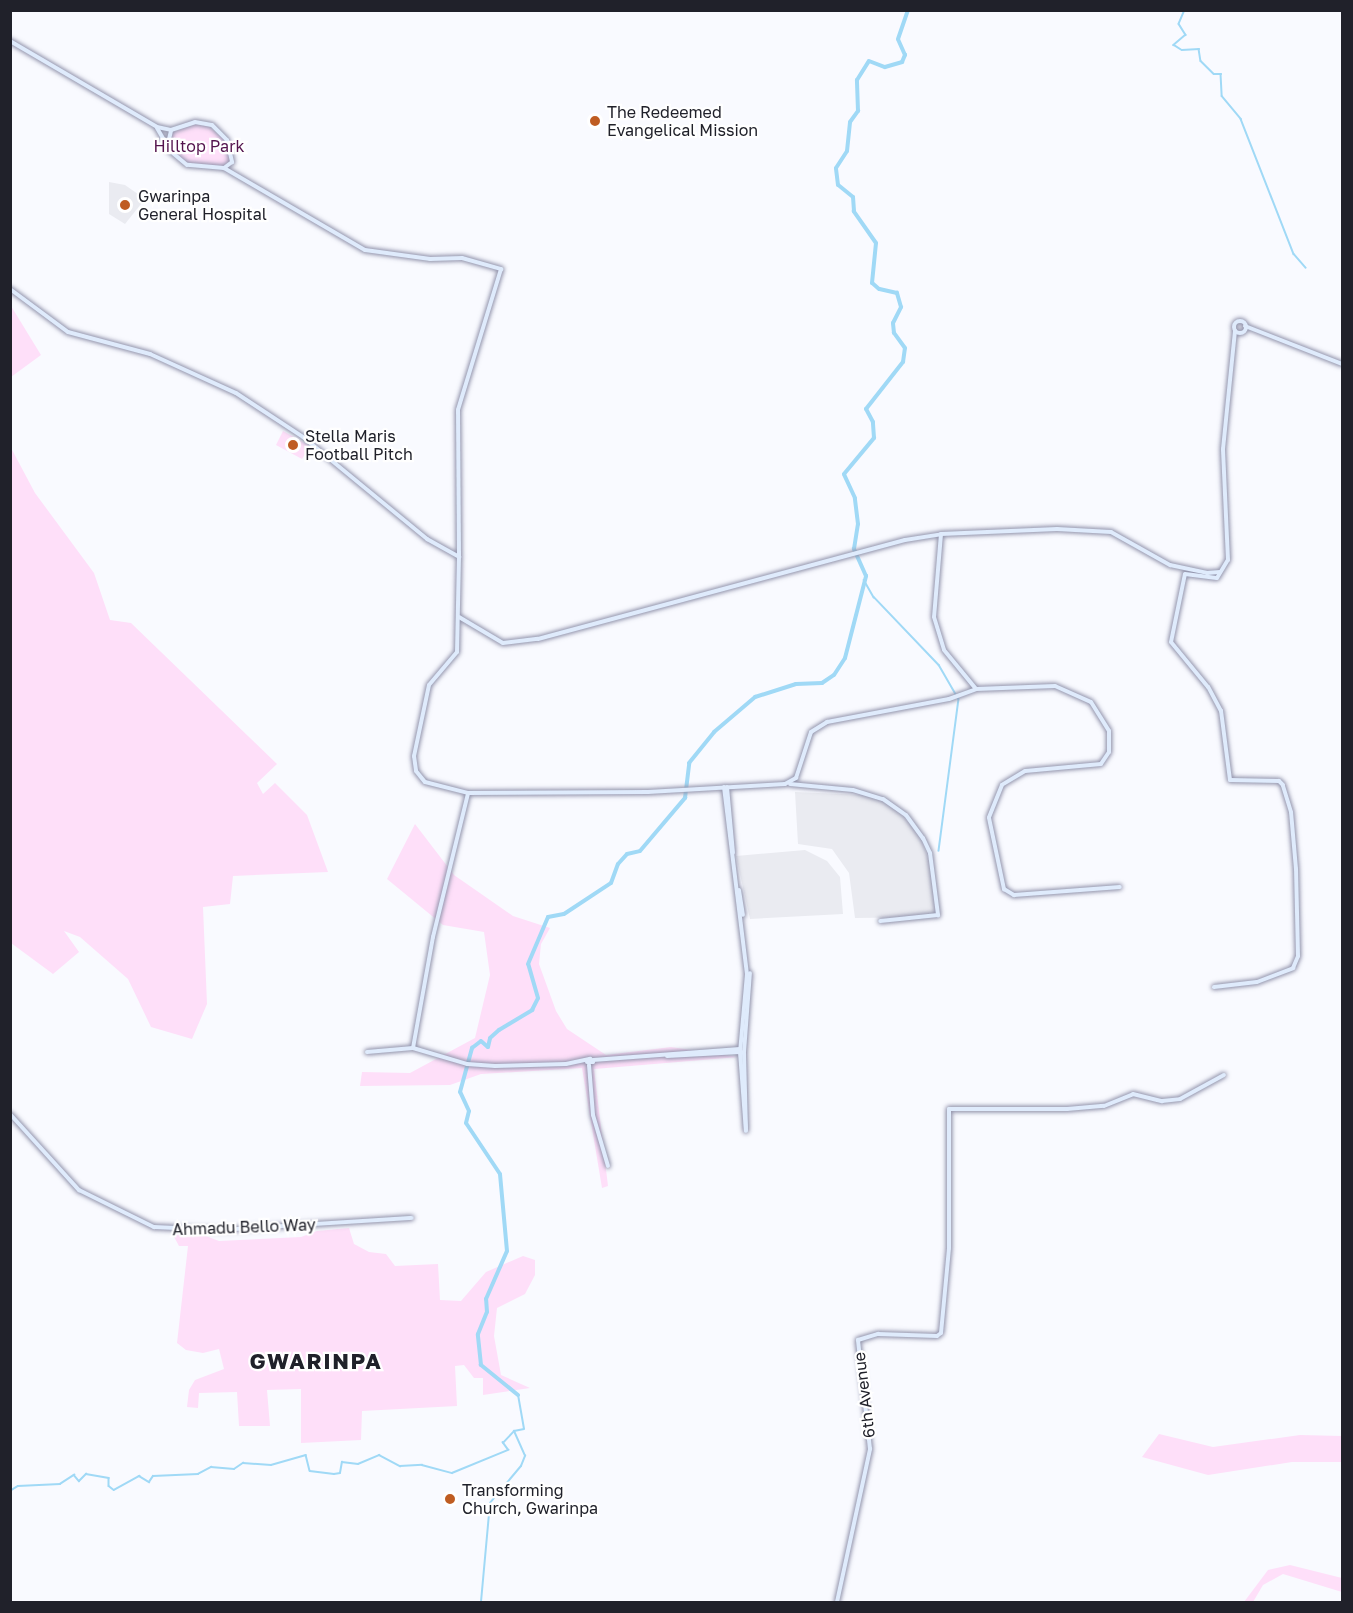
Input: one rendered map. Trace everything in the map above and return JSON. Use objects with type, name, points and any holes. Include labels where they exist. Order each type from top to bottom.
[{"type":"street","points":[[10,41],[157,127],[171,130],[195,122],[212,125],[228,140],[232,162],[237,173]]},
{"type":"street","points":[[157,127],[167,145],[187,165],[224,168],[237,173],[365,250],[430,259],[462,258],[501,268],[458,410],[458,652],[429,685],[414,761],[417,775],[425,782],[468,793],[648,792],[795,783],[853,790],[884,799],[906,815],[923,838],[930,853],[938,915],[880,921]]},
{"type":"street","points":[[167,145],[171,130]]},
{"type":"street","points":[[224,168],[232,162]]},
{"type":"street","points":[[10,289],[68,332],[150,354],[236,393],[303,436],[426,539],[459,557]]},
{"type":"street","points":[[1214,987],[1239,987],[1293,968],[1298,937],[1291,812],[1283,785],[1279,781],[1230,780],[1221,711],[1209,687],[1172,642],[1185,574],[1217,578],[1228,560],[1223,439],[1236,322],[1342,364]]},
{"type":"street","points":[[1235,331],[1242,332],[1245,326]]},
{"type":"street","points":[[459,617],[503,643],[532,640],[853,554],[941,534],[1057,529],[1111,532],[1170,565],[1207,573],[1221,572]]},
{"type":"street","points":[[941,534],[934,617],[944,650],[976,689]]},
{"type":"street","points":[[795,783],[804,744],[820,725],[852,714],[957,696],[976,689],[1064,688],[1088,698],[1110,736],[1108,757],[1101,764],[1025,771],[1010,778],[998,790],[989,818],[1006,892],[1014,895],[1120,886]]},
{"type":"street","points":[[726,787],[750,974],[742,1051],[746,1131],[742,1051]]},
{"type":"street","points":[[413,1048],[433,937],[468,793]]},
{"type":"street","points":[[367,1052],[413,1048],[470,1064],[528,1066],[742,1051]]},
{"type":"street","points":[[591,1063],[593,1115],[608,1166]]},
{"type":"street","name":"6th Avenue","points":[[837,1602],[870,1449],[858,1340],[878,1334],[939,1335],[949,1248],[950,1109],[1104,1106],[1133,1094],[1162,1101],[1180,1099],[1224,1075]]},
{"type":"street","name":"Ahmadu Bello Way","points":[[10,1114],[79,1190],[154,1227],[220,1230],[412,1218]]},
{"type":"shaded area","name":"Gwarinpa General Hospital","points":[[109,182],[125,185],[145,199],[125,224],[109,214]]},
{"type":"shaded area","points":[[795,792],[864,795],[891,804],[919,834],[929,861],[937,917],[855,918],[849,873],[832,849],[798,844]]},
{"type":"shaded area","points":[[805,850],[827,861],[840,877],[843,914],[750,919],[736,856]]},
{"type":"green space","name":"Hilltop Park","points":[[195,124],[208,126],[226,141],[231,163],[224,168],[190,166],[168,148],[170,133]]},
{"type":"green space","points":[[11,306],[41,355],[10,377]]},
{"type":"green space","name":"Stella Maris Football Pitch","points":[[283,431],[310,446],[302,459],[276,445]]},
{"type":"green space","points":[[10,446],[35,493],[94,573],[110,620],[131,623],[277,764],[257,783],[263,794],[275,783],[307,815],[328,872],[233,876],[230,904],[203,907],[207,1004],[192,1039],[151,1027],[128,979],[80,937],[64,931],[79,952],[53,974],[11,943]]},
{"type":"green space","points":[[415,824],[454,875],[513,916],[550,928],[541,944],[539,964],[556,1011],[567,1029],[606,1055],[671,1047],[738,1057],[594,1069],[608,1186],[602,1188],[582,1068],[481,1074],[450,1085],[360,1086],[362,1072],[410,1073],[475,1038],[490,975],[484,932],[443,925],[387,879]]},
{"type":"green space","points":[[349,1228],[354,1244],[369,1252],[386,1254],[395,1266],[438,1264],[440,1300],[461,1301],[486,1272],[523,1256],[535,1260],[535,1275],[525,1294],[497,1308],[494,1336],[501,1375],[530,1388],[483,1395],[483,1378],[474,1378],[464,1365],[455,1366],[457,1406],[362,1411],[361,1440],[301,1443],[301,1389],[267,1390],[270,1426],[239,1426],[237,1392],[199,1393],[198,1408],[187,1407],[189,1390],[195,1380],[224,1369],[219,1349],[203,1353],[186,1350],[177,1343],[188,1246],[179,1246],[173,1235],[198,1233],[219,1241],[301,1237],[317,1231]]},
{"type":"green space","points":[[1159,1434],[1213,1447],[1300,1435],[1342,1436],[1342,1462],[1292,1462],[1208,1475],[1142,1457]]},
{"type":"green space","points":[[1290,1565],[1342,1578],[1342,1592],[1283,1574],[1263,1585],[1253,1602],[1244,1602],[1268,1570]]},
{"type":"waterway","points":[[518,1395],[481,1365],[478,1334],[487,1312],[486,1299],[507,1251],[500,1174],[466,1123],[469,1111],[460,1092],[472,1048],[481,1041],[488,1047],[490,1038],[499,1030],[532,1010],[538,998],[528,964],[548,917],[564,914],[611,883],[618,864],[627,854],[640,851],[685,798],[689,763],[714,732],[755,697],[796,684],[822,683],[834,675],[845,658],[866,576],[854,549],[858,524],[855,498],[844,474],[874,438],[873,422],[866,409],[903,362],[905,348],[894,333],[893,323],[901,307],[897,293],[879,289],[872,283],[876,243],[854,211],[853,197],[838,185],[836,168],[847,151],[850,122],[858,111],[857,80],[869,61],[885,67],[902,62],[905,55],[898,39],[908,10]]},
{"type":"waterway","points":[[1185,10],[1179,24],[1186,35],[1174,45],[1182,50],[1199,49],[1201,61],[1214,74],[1221,74],[1222,96],[1241,119],[1294,254],[1306,268]]},
{"type":"waterway","points":[[864,580],[874,597],[939,665],[959,699],[939,851]]},
{"type":"waterway","points":[[481,1602],[490,1503],[521,1466],[525,1456],[514,1431],[524,1429],[518,1395]]},
{"type":"waterway","points":[[10,1491],[18,1486],[60,1484],[74,1475],[79,1481],[86,1474],[109,1478],[109,1486],[114,1490],[139,1476],[149,1482],[153,1476],[198,1474],[211,1467],[234,1469],[243,1463],[271,1465],[306,1455],[310,1471],[334,1474],[340,1473],[342,1462],[358,1464],[379,1455],[400,1466],[422,1465],[452,1473],[508,1450],[503,1443],[514,1431]]},
{"type":"place","name":"The Redeemed Evangelical Mission","points":[[595,121]]},
{"type":"place","name":"Gwarinpa General Hospital","points":[[125,205]]},
{"type":"place","name":"Stella Maris Football Pitch","points":[[293,445]]},
{"type":"place","name":"Transforming Church, Gwarinpa","points":[[450,1499]]},
{"type":"district","name":"GWARINPA","points":[[316,1361]]}]
